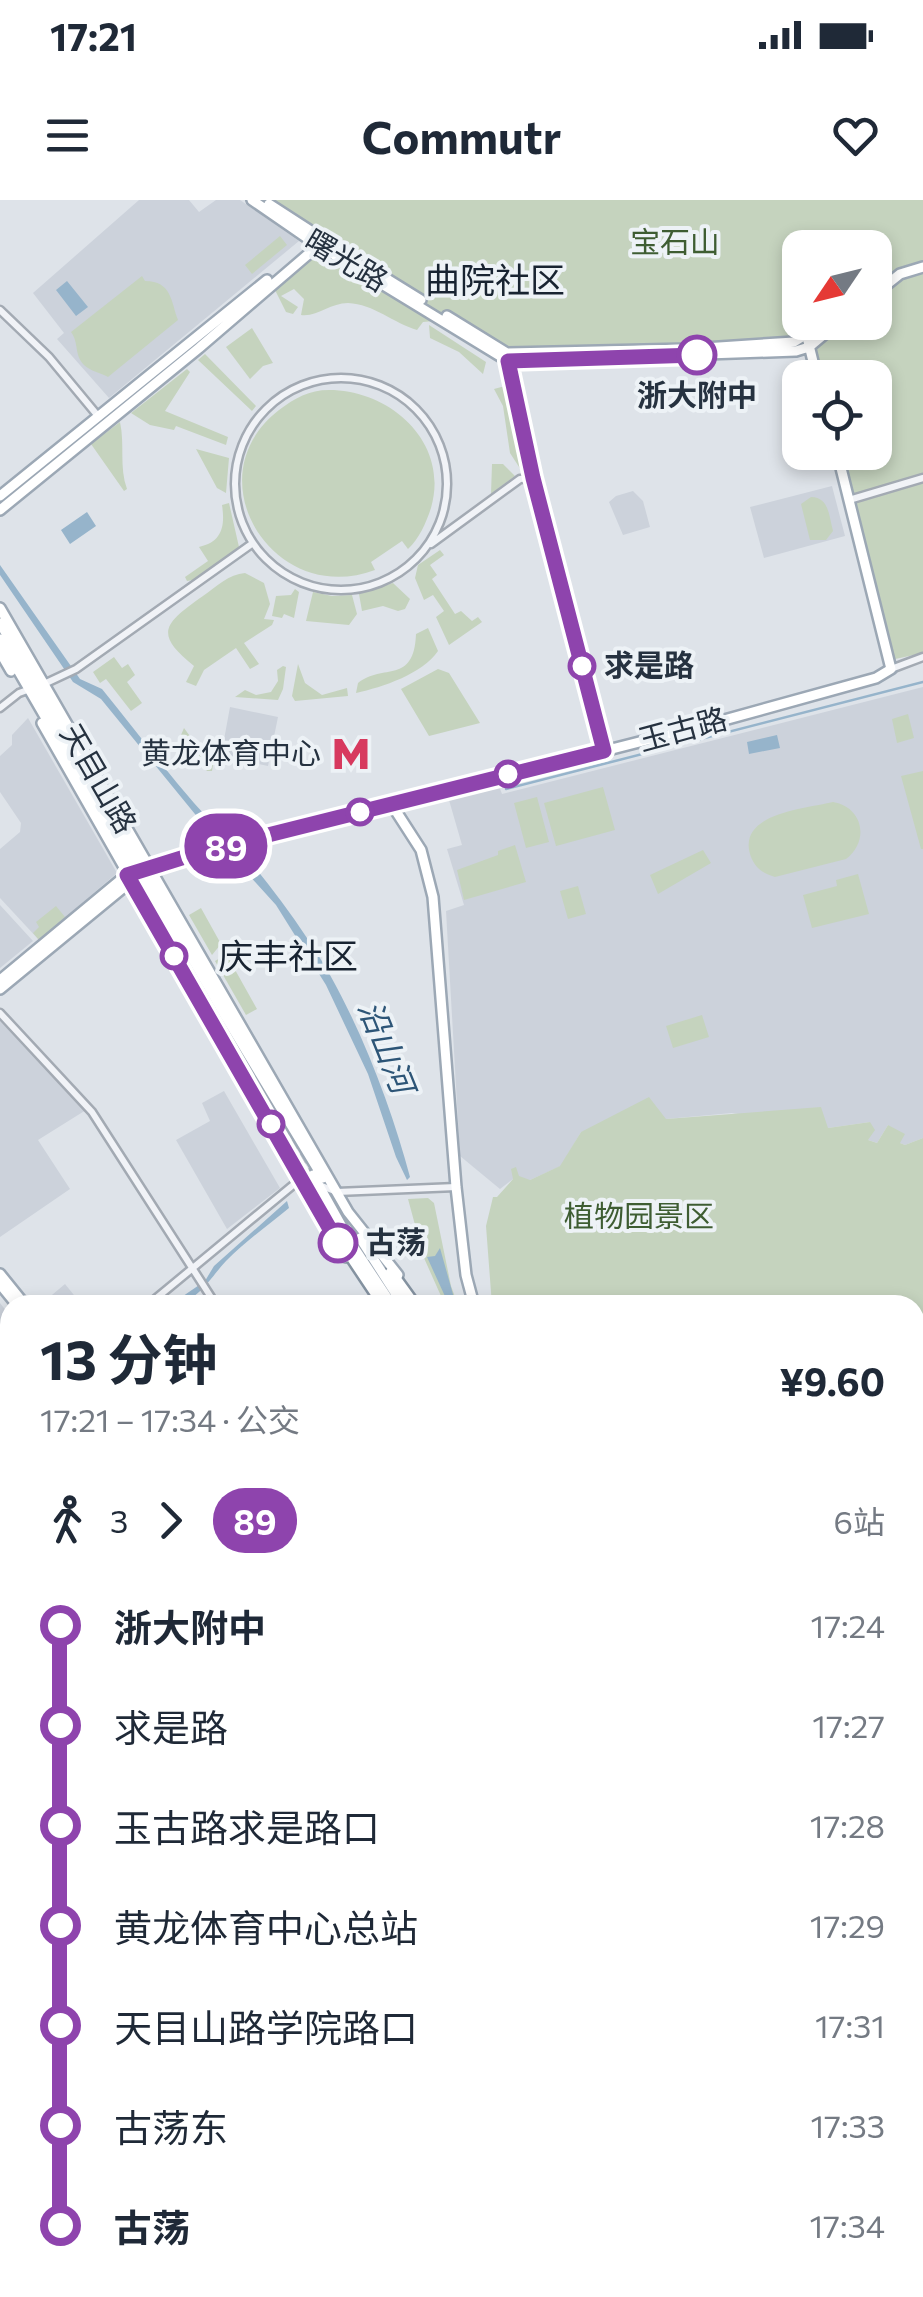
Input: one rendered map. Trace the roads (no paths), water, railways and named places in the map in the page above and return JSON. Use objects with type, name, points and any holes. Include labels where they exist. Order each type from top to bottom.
[{"type":"highway","points":[[346,1248],[375,1295]]},
{"type":"highway","points":[[391,1273],[408,1295]]},
{"type":"main road","name":"曙光路","points":[[252,200],[508,357]]},
{"type":"main road","name":"曙光路","points":[[263,200],[316,241]]},
{"type":"main road","points":[[0,507],[316,241]]},
{"type":"main road","points":[[892,279],[922,267]]},
{"type":"main road","points":[[604,751],[533,478],[508,357],[796,351],[811,340]]},
{"type":"main road","points":[[808,342],[812,360]]},
{"type":"main road","points":[[2,490],[192,348]]},
{"type":"main road","points":[[0,507],[102,422],[111,409]]},
{"type":"main road","points":[[841,470],[891,670]]},
{"type":"main road","name":"天目山路","points":[[0,608],[33,688]]},
{"type":"main road","name":"天目山路","points":[[0,623],[328,1227],[374,1295]]},
{"type":"main road","name":"天目山路","points":[[0,639],[33,688],[351,1243],[385,1295]]},
{"type":"main road","name":"天目山路","points":[[0,652],[33,688]]},
{"type":"main road","name":"玉古路","points":[[137,873],[223,847],[604,751],[860,682],[891,670]]},
{"type":"main road","points":[[392,804],[420,846],[433,897],[456,1188],[471,1295]]},
{"type":"main road","points":[[0,980],[137,873]]},
{"type":"main road","points":[[0,989],[137,873]]},
{"type":"main road","name":"天目山路","points":[[137,873],[294,1133],[410,1295]]},
{"type":"main road","name":"天目山路","points":[[334,1191],[397,1295]]},
{"type":"main road","points":[[0,1274],[17,1295]]},
{"type":"street","points":[[0,310],[49,357],[99,418]]},
{"type":"street","points":[[426,547],[442,522],[446,460],[438,439],[413,406],[390,389],[364,380],[344,379],[312,382],[293,389],[267,408],[245,439],[236,486],[244,524],[253,543],[269,562],[301,582],[341,591],[382,582],[520,479],[533,478]]},
{"type":"street","points":[[849,500],[923,478]]},
{"type":"street","points":[[0,708],[33,688],[76,670],[253,543]]},
{"type":"street","name":"玉古路","points":[[891,670],[923,658]]},
{"type":"street","points":[[0,1014],[92,1112],[209,1295]]},
{"type":"street","points":[[160,1295],[304,1180],[334,1191],[456,1188]]},
{"type":"water","points":[[67,281],[88,307],[76,316],[56,290]]},
{"type":"water","points":[[87,512],[96,526],[70,544],[61,530]]},
{"type":"water","points":[[0,565],[80,679],[102,689],[194,803],[248,860],[307,938],[368,1053],[402,1148],[410,1177],[407,1180],[368,1074],[326,985],[276,905],[208,830],[101,699],[73,682],[0,575]]},
{"type":"water","points":[[777,735],[780,748],[749,754],[747,742]]},
{"type":"water","points":[[287,1201],[289,1208],[233,1254],[196,1295],[185,1295],[205,1281],[214,1266]]},
{"type":"water","points":[[440,1248],[453,1295],[444,1295],[427,1257],[435,1256]]},
{"type":"waterway","points":[[506,789],[923,682]]},
{"type":"tunnel","points":[[174,941],[315,1184]]},
{"type":"tunnel","points":[[317,1170],[363,1249]]},
{"type":"tunnel","points":[[311,1180],[346,1248]]},
{"type":"place","name":"浙大附中","points":[[697,355]]},
{"type":"place","name":"求是路","points":[[582,666]]},
{"type":"place","name":"黄龙体育中心","points":[[351,754]]},
{"type":"place","name":"古荡","points":[[338,1243]]},
{"type":"district","name":"曲院社区","points":[[495,281]]},
{"type":"district","name":"庆丰社区","points":[[288,957]]},
{"type":"park label","name":"宝石山","points":[[675,243]]},
{"type":"park label","name":"植物园景区","points":[[639,1217]]},
{"type":"water label","name":"沿山河","points":[[386,1047]]}]
